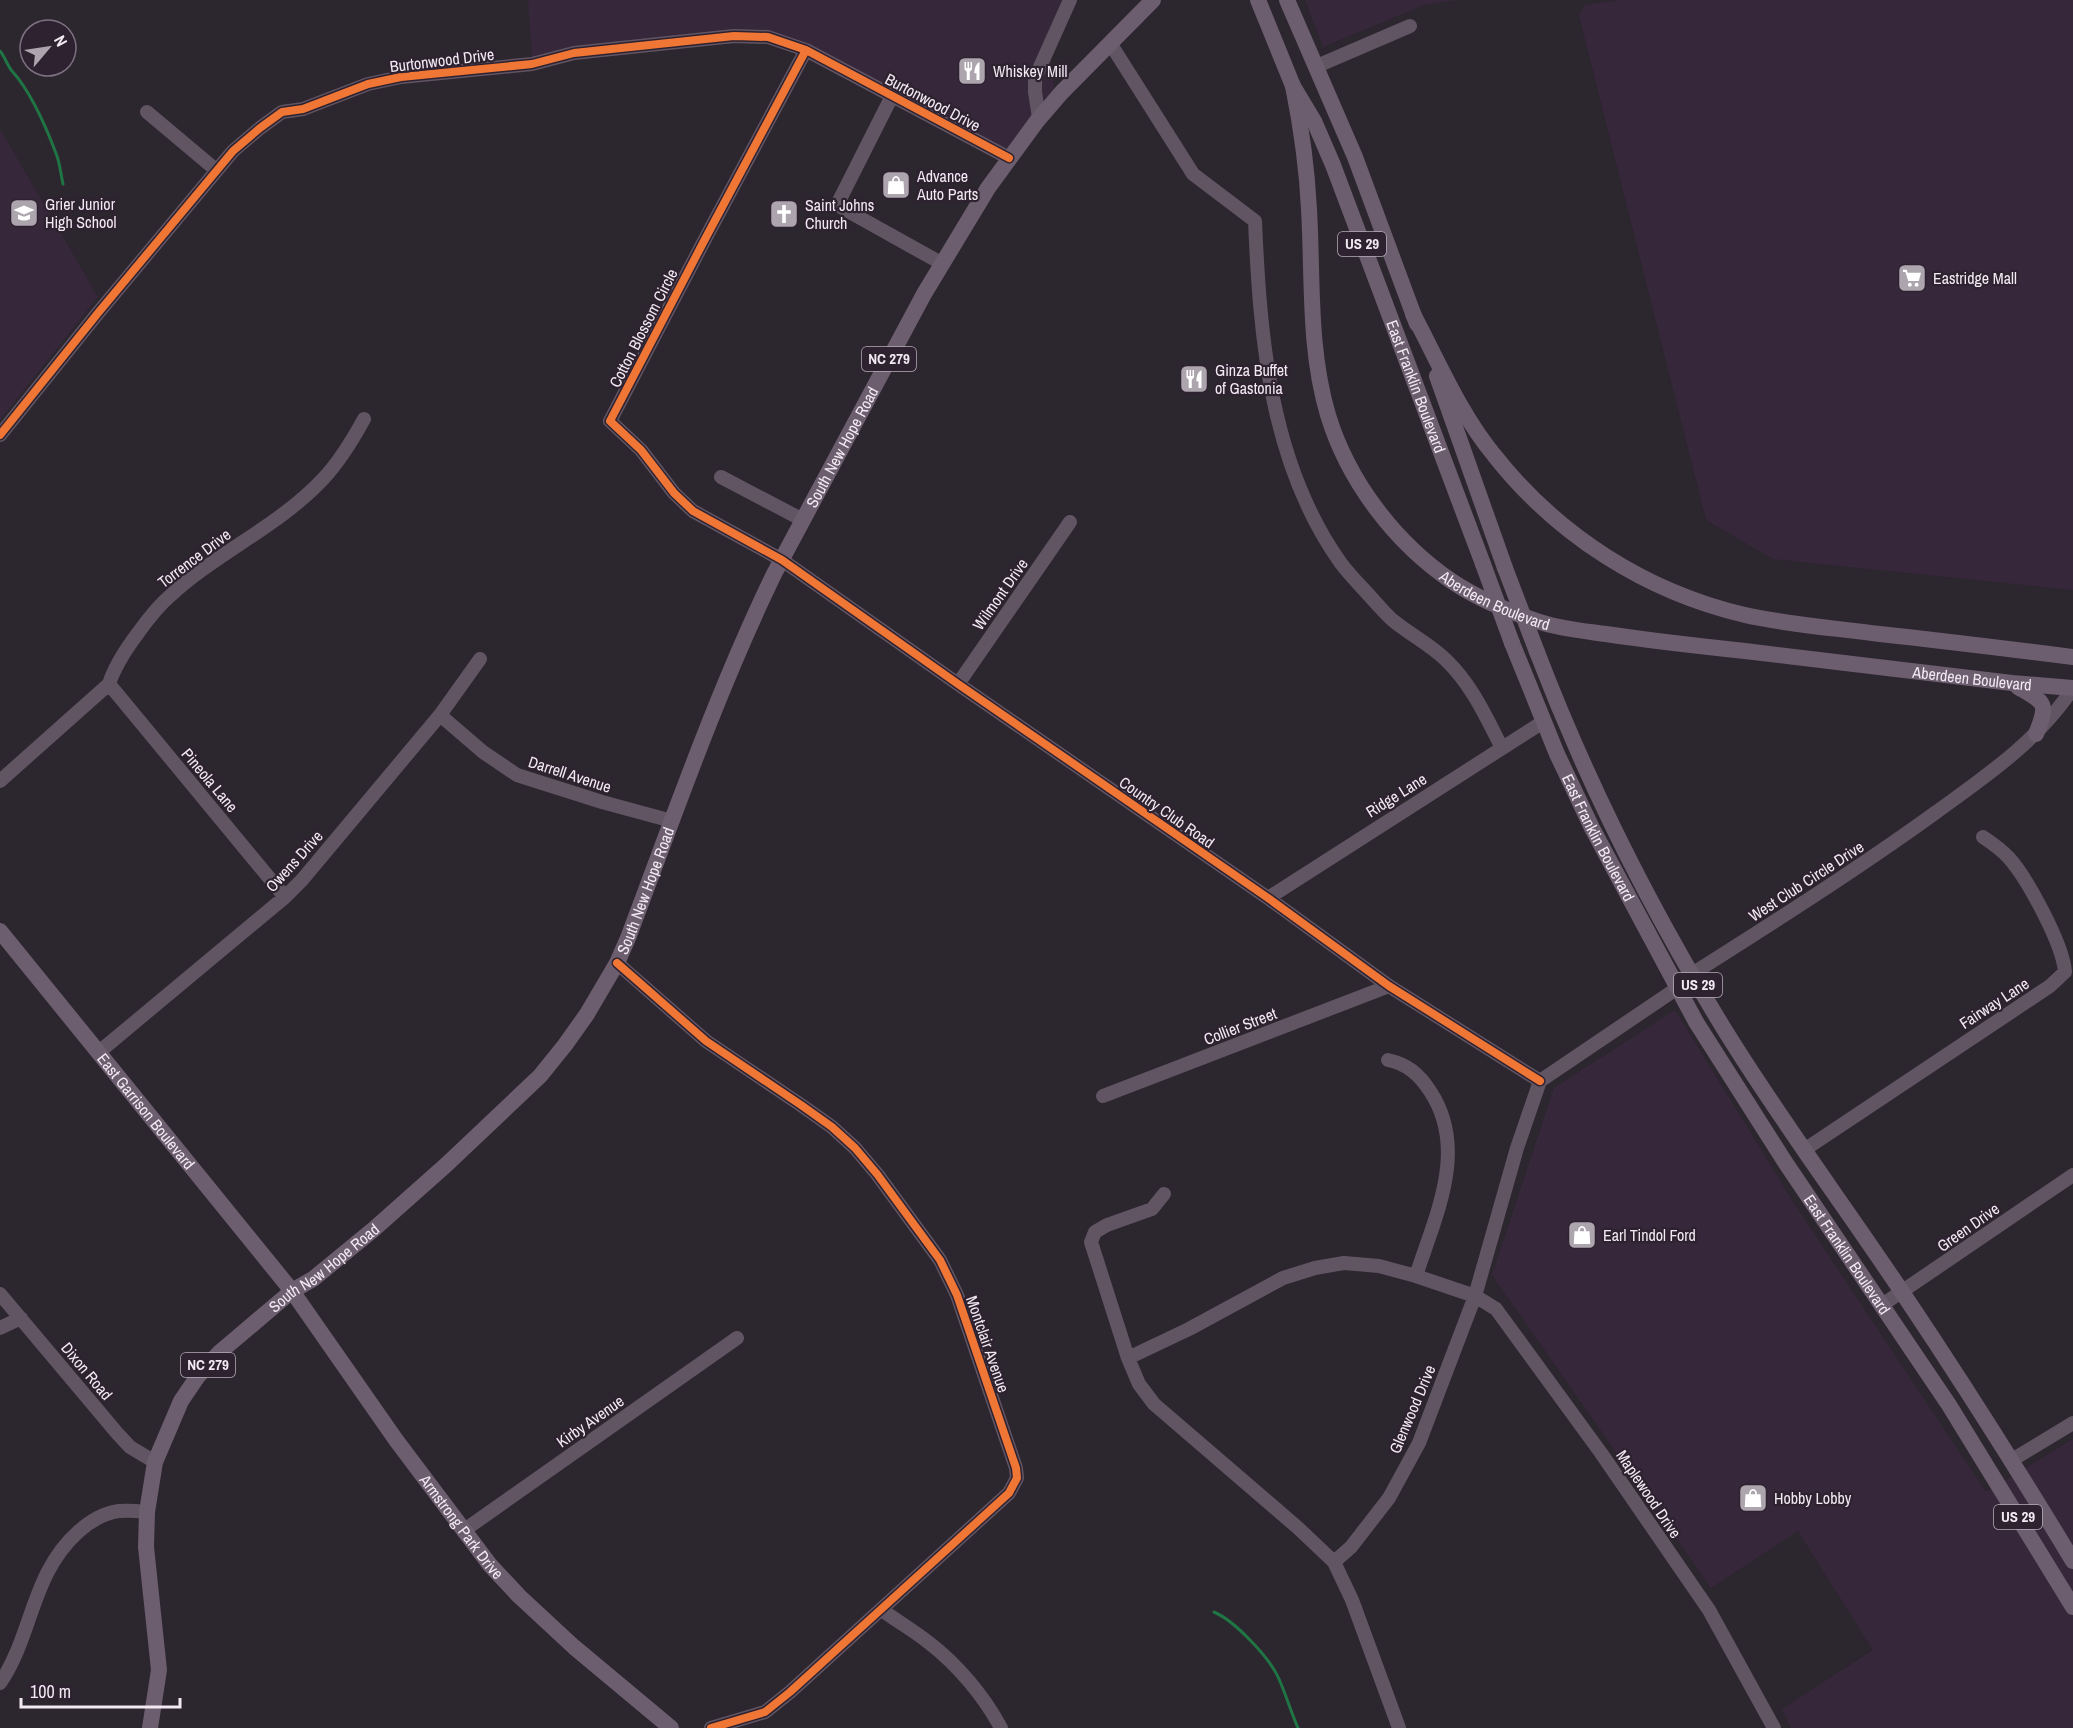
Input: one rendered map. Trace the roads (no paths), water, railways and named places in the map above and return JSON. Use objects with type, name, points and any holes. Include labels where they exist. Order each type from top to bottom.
[{"type":"main road","name":"South New Hope Road","points":[[150,1728],[159,1670],[146,1547],[147,1512],[155,1462],[173,1416],[199,1374],[220,1352],[292,1291],[313,1279],[374,1229],[446,1165],[540,1076],[587,1014],[617,963],[729,672],[782,560],[941,263],[987,188],[1039,118],[1078,75],[1153,0]]},
{"type":"main road","name":"East Franklin Boulevard","points":[[1258,0],[1293,87],[1314,121],[1333,165],[1512,643],[1543,722],[1592,828],[1725,1070],[1950,1405],[2073,1607]]},
{"type":"main road","name":"East Franklin Boulevard","points":[[1287,0],[1355,157],[1462,444],[1504,568],[1560,712],[1598,796],[1692,974],[1727,1034],[2012,1460],[2073,1561]]},
{"type":"main road","name":"Aberdeen Boulevard","points":[[1293,87],[1309,206],[1314,341],[1328,415],[1351,469],[1369,497],[1387,522],[1435,568],[1455,583],[1494,602],[1540,622],[1567,628],[2012,683],[2073,688]]},
{"type":"main road","name":"Aberdeen Boulevard","points":[[1413,314],[1473,427],[1493,455],[1521,487],[1570,532],[1615,563],[1650,581],[1722,609],[1777,621],[2073,657]]},
{"type":"main road","points":[[2012,683],[2037,696],[2040,701],[2043,716],[2036,734]]},
{"type":"main road","name":"East Garrison Boulevard","points":[[0,931],[292,1291]]},
{"type":"main road","name":"Armstrong Park Drive","points":[[292,1291],[396,1440],[490,1565],[550,1626],[671,1728]]},
{"type":"street","points":[[1039,118],[1035,78],[1070,0]]},
{"type":"street","points":[[1317,66],[1410,26]]},
{"type":"street","name":"Burtonwood Drive","points":[[0,435],[216,170],[244,141],[282,112],[303,109],[335,95],[379,82],[471,69],[532,64],[574,53],[734,36],[768,37],[806,51],[1009,158]]},
{"type":"street","points":[[1110,43],[1193,174],[1255,221],[1260,311],[1274,408],[1307,506],[1340,562],[1392,621],[1446,660],[1477,698],[1502,748]]},
{"type":"street","name":"Cotton Blossom Circle","points":[[782,560],[709,521],[683,503],[641,450],[610,421],[806,51]]},
{"type":"street","points":[[892,96],[837,205],[941,263]]},
{"type":"street","points":[[147,112],[216,170]]},
{"type":"street","name":"Torrence Drive","points":[[0,781],[109,684],[113,671],[130,644],[169,596],[279,517],[322,480],[347,449],[364,419]]},
{"type":"street","points":[[721,477],[803,520]]},
{"type":"street","name":"Wilmont Drive","points":[[958,684],[1070,522]]},
{"type":"street","name":"Country Club Road","points":[[782,560],[1268,898],[1389,986],[1540,1081]]},
{"type":"street","name":"Owens Drive","points":[[99,1052],[285,897],[302,880],[440,715],[480,659]]},
{"type":"street","name":"Pineola Lane","points":[[109,684],[285,897]]},
{"type":"street","name":"West Club Circle Drive","points":[[1540,1081],[1678,987],[1692,974],[1811,900],[1884,850],[1993,770],[2036,734],[2057,712],[2073,688]]},
{"type":"street","name":"Darrell Avenue","points":[[440,715],[483,752],[517,775],[672,821]]},
{"type":"street","name":"Ridge Lane","points":[[1268,898],[1543,722]]},
{"type":"street","name":"Fairway Lane","points":[[1804,1150],[2050,986],[2065,972],[2058,945],[2022,874],[2008,857],[1983,837]]},
{"type":"street","name":"Montclair Avenue","points":[[617,963],[706,1041],[832,1127],[855,1148],[931,1248],[948,1275],[1016,1468],[1017,1478],[1010,1493],[1000,1503],[790,1692],[765,1712],[711,1728]]},
{"type":"street","name":"Collier Street","points":[[1103,1096],[1389,986]]},
{"type":"street","points":[[1388,1060],[1404,1064],[1422,1078],[1440,1106],[1448,1133],[1450,1159],[1444,1187],[1416,1276]]},
{"type":"street","name":"Glenwood Drive","points":[[1334,1562],[1351,1547],[1389,1498],[1419,1443],[1475,1296],[1517,1148],[1540,1081]]},
{"type":"street","name":"Green Drive","points":[[1882,1305],[2073,1175]]},
{"type":"street","points":[[1164,1194],[1152,1209],[1107,1225],[1095,1232],[1091,1242],[1138,1384],[1154,1404],[1297,1527],[1334,1562],[1352,1600],[1399,1728]]},
{"type":"street","name":"Maplewood Drive","points":[[1128,1358],[1189,1329],[1283,1278],[1344,1263],[1379,1266],[1475,1296],[1496,1309],[1601,1453],[1709,1610],[1774,1728]]},
{"type":"street","name":"Dixon Road","points":[[0,1294],[117,1433],[130,1447],[155,1462]]},
{"type":"street","points":[[0,1328],[21,1318]]},
{"type":"street","name":"Kirby Avenue","points":[[463,1531],[737,1338]]},
{"type":"street","points":[[2012,1460],[2073,1423]]},
{"type":"street","points":[[0,1683],[12,1661],[44,1576],[60,1550],[83,1527],[97,1518],[117,1511],[147,1512]]},
{"type":"street","points":[[882,1610],[929,1642],[943,1655],[968,1680],[1001,1728]]},
{"type":"waterway","points":[[0,51],[10,69],[26,89],[43,123],[57,156],[63,184]]},
{"type":"waterway","points":[[1214,1612],[1232,1623],[1268,1661],[1279,1679],[1298,1728]]},
{"type":"place","name":"Whiskey Mill","points":[[972,71]]},
{"type":"place","name":"Advance Auto Parts","points":[[896,185]]},
{"type":"place","name":"Grier Junior High School","points":[[24,213]]},
{"type":"place","name":"Saint Johns Church","points":[[784,214]]},
{"type":"place","name":"Eastridge Mall","points":[[1912,278]]},
{"type":"place","name":"Ginza Buffet of Gastonia","points":[[1194,379]]},
{"type":"place","name":"Earl Tindol Ford","points":[[1582,1235]]},
{"type":"place","name":"Hobby Lobby","points":[[1753,1498]]}]
